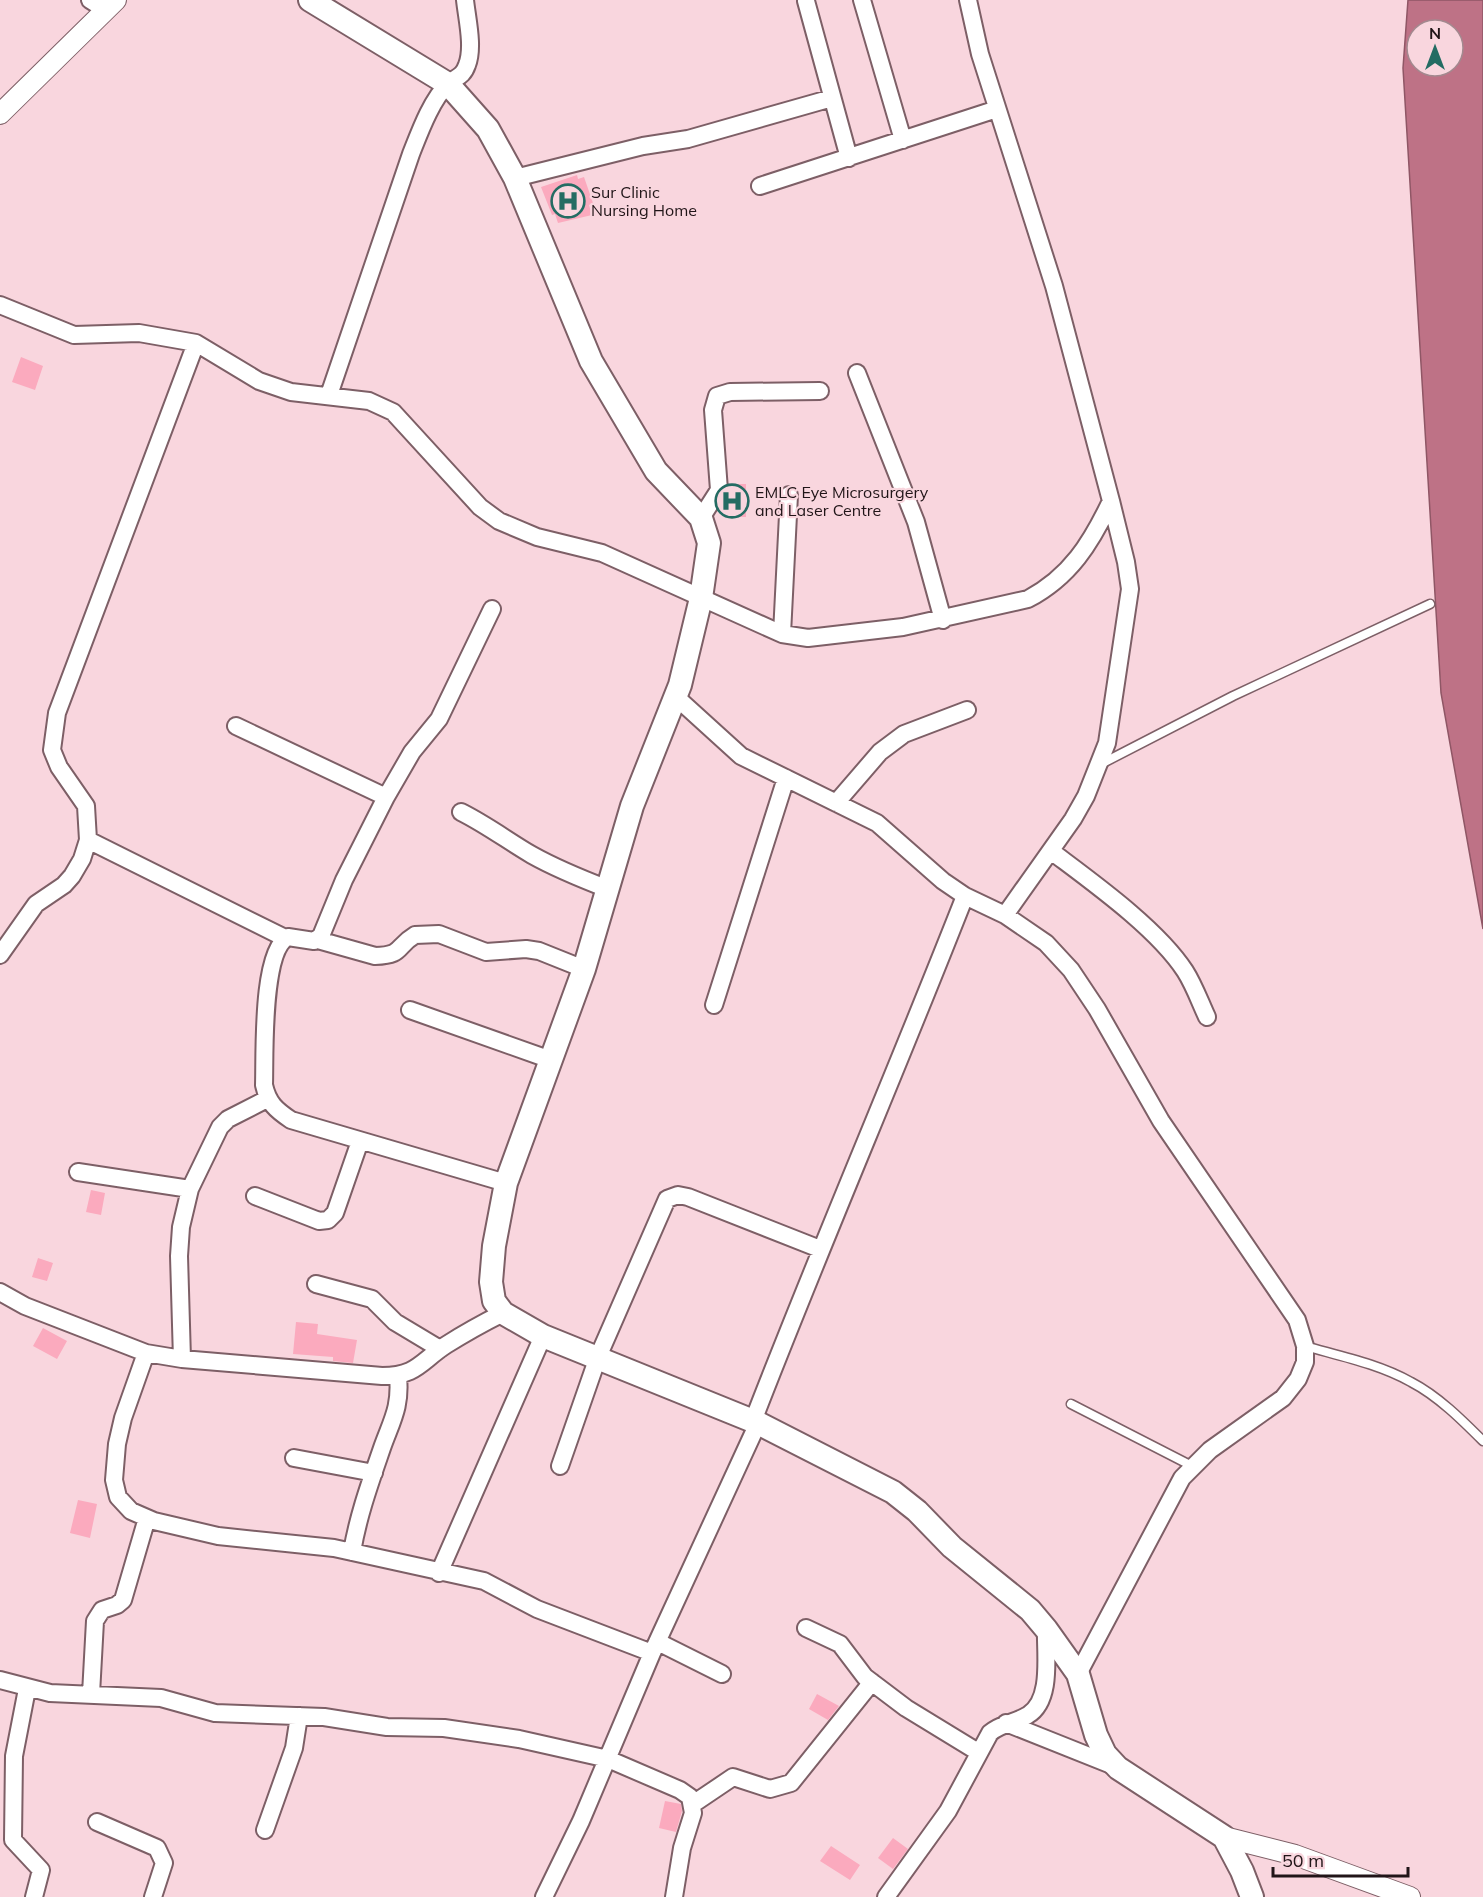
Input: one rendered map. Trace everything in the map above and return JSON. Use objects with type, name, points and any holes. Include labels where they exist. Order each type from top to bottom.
[{"type":"main road","points":[[310,0],[448,84],[488,129],[515,178],[591,361],[656,471],[701,518],[709,543],[701,598],[676,697],[636,796],[584,969],[507,1183],[494,1246],[491,1282],[494,1301],[503,1313],[543,1336],[756,1422],[893,1492],[917,1510],[952,1548],[1030,1610],[1078,1674],[1095,1735],[1105,1754],[1118,1768],[1224,1837],[1242,1871],[1252,1897]]},
{"type":"street","points":[[329,395],[411,154],[426,118],[448,84],[461,77],[468,64],[465,0]]},
{"type":"street","points":[[862,0],[903,140]]},
{"type":"street","points":[[968,0],[980,54],[1054,286],[1111,501],[1130,589],[1107,743],[1101,764],[1078,812],[1005,915]]},
{"type":"street","points":[[806,1],[849,158]]},
{"type":"street","points":[[0,113],[104,3]]},
{"type":"street","points":[[515,178],[643,146],[688,139],[832,98]]},
{"type":"street","points":[[760,186],[997,109]]},
{"type":"street","points":[[0,305],[74,335],[139,333],[196,343],[259,381],[291,392],[369,401],[393,412],[480,507],[499,521],[537,537],[602,553],[782,634],[808,638],[943,620],[1028,599],[1046,590],[1084,553],[1111,501]]},
{"type":"street","points":[[0,955],[36,904],[64,885],[82,859],[88,840],[86,806],[59,767],[52,750],[52,733],[57,713],[196,343]]},
{"type":"street","points":[[857,373],[916,522],[943,620]]},
{"type":"street","points":[[701,518],[719,490],[713,410],[717,396],[730,392],[820,391]]},
{"type":"street","points":[[782,634],[789,495]]},
{"type":"street","points":[[318,940],[386,797],[412,752],[439,719],[492,609]]},
{"type":"street","points":[[676,697],[741,756],[877,823],[927,868],[965,896],[1005,915],[1046,943],[1071,970],[1097,1009],[1161,1121],[1297,1320],[1305,1346],[1305,1362],[1298,1379],[1283,1398],[1210,1450],[1192,1466],[1172,1495],[1078,1674]]},
{"type":"street","points":[[836,802],[880,752],[904,734],[967,710]]},
{"type":"street","points":[[236,726],[386,797]]},
{"type":"street","points":[[714,1005],[786,778]]},
{"type":"street","points":[[462,812],[496,830],[547,863],[608,889]]},
{"type":"street","points":[[88,840],[285,938],[318,940],[375,956],[385,956],[395,954],[415,935],[439,934],[486,952],[526,949],[539,951],[584,969]]},
{"type":"street","points":[[1051,850],[1106,892],[1158,940],[1185,971],[1207,1017]]},
{"type":"street","points":[[544,1897],[608,1759],[655,1647],[756,1422],[820,1249],[892,1084],[965,896]]},
{"type":"street","points":[[285,938],[275,955],[268,992],[264,1085],[267,1099],[277,1111],[291,1120],[507,1183]]},
{"type":"street","points":[[410,1010],[551,1060]]},
{"type":"street","points":[[182,1359],[179,1256],[181,1227],[190,1189],[220,1127],[228,1119],[267,1099]]},
{"type":"street","points":[[255,1196],[319,1221],[328,1220],[335,1213],[360,1141]]},
{"type":"street","points":[[78,1172],[190,1189]]},
{"type":"street","points":[[560,1466],[598,1357],[663,1206],[672,1196],[688,1197],[820,1249]]},
{"type":"street","points":[[316,1284],[372,1299],[395,1322],[440,1349]]},
{"type":"street","points":[[0,1292],[25,1306],[146,1353],[182,1359],[398,1376],[415,1370],[440,1349],[467,1331],[503,1313]]},
{"type":"street","points":[[439,1572],[543,1336]]},
{"type":"street","points":[[146,1353],[123,1418],[117,1444],[114,1480],[118,1497],[131,1511],[147,1518],[218,1536],[304,1544],[352,1552],[484,1581],[537,1609],[655,1647],[722,1674]]},
{"type":"street","points":[[352,1552],[356,1525],[396,1414],[400,1392],[398,1376]]},
{"type":"street","points":[[294,1458],[374,1473]]},
{"type":"street","points":[[91,1694],[95,1621],[102,1610],[117,1605],[123,1600],[147,1518]]},
{"type":"street","points":[[806,1628],[840,1644],[865,1677],[906,1708],[978,1752]]},
{"type":"street","points":[[886,1897],[948,1811],[978,1752],[990,1734],[1006,1723],[1030,1714],[1039,1702],[1044,1686],[1046,1629]]},
{"type":"street","points":[[0,1680],[27,1689],[161,1698],[215,1713],[299,1716],[387,1727],[444,1728],[519,1739],[608,1759],[680,1790],[690,1797],[693,1804],[682,1848],[674,1897]]},
{"type":"street","points":[[693,1804],[733,1777],[770,1789],[791,1783],[872,1682]]},
{"type":"street","points":[[27,1689],[14,1756],[13,1840],[41,1870],[34,1897]]},
{"type":"street","points":[[265,1830],[294,1748],[299,1716]]},
{"type":"street","points":[[1006,1723],[1118,1768]]},
{"type":"street","points":[[97,1822],[157,1848],[164,1863],[153,1897]]},
{"type":"street","points":[[1224,1837],[1295,1855],[1410,1897]]},
{"type":"lane","points":[[1101,764],[1233,696],[1430,604]]},
{"type":"lane","points":[[1305,1346],[1372,1366],[1412,1382],[1443,1404],[1483,1441]]},
{"type":"lane","points":[[1071,1404],[1192,1466]]},
{"type":"shaded area","points":[[1408,0],[1483,0],[1483,929],[1441,693],[1403,68],[1405,41],[1405,78],[1465,78],[1465,18],[1407,18]]},
{"type":"building","points":[[577,175],[578,179],[584,177],[593,203],[589,205],[592,215],[558,223],[555,214],[552,215],[541,187]]},
{"type":"building","points":[[21,357],[43,366],[35,390],[12,382]]},
{"type":"building","points":[[729,484],[746,484],[746,517],[727,517]]},
{"type":"building","points":[[91,1190],[105,1193],[101,1215],[86,1212]]},
{"type":"building","points":[[38,1258],[53,1263],[47,1281],[32,1277]]},
{"type":"building","points":[[296,1322],[318,1324],[317,1334],[357,1340],[353,1363],[333,1361],[333,1357],[293,1354]]},
{"type":"building","points":[[43,1328],[67,1341],[57,1359],[33,1346]]},
{"type":"building","points":[[78,1500],[97,1504],[90,1538],[70,1533]]},
{"type":"building","points":[[817,1694],[839,1706],[828,1720],[809,1709]]},
{"type":"building","points":[[665,1801],[681,1804],[682,1811],[676,1832],[659,1828]]},
{"type":"building","points":[[893,1838],[908,1849],[893,1869],[878,1858]]},
{"type":"building","points":[[831,1846],[860,1865],[850,1880],[820,1861]]},
{"type":"place","name":"Sur Clinic Nursing Home","points":[[568,201]]},
{"type":"place","name":"EMLC Eye Microsurgery and Laser Centre","points":[[732,501]]}]
